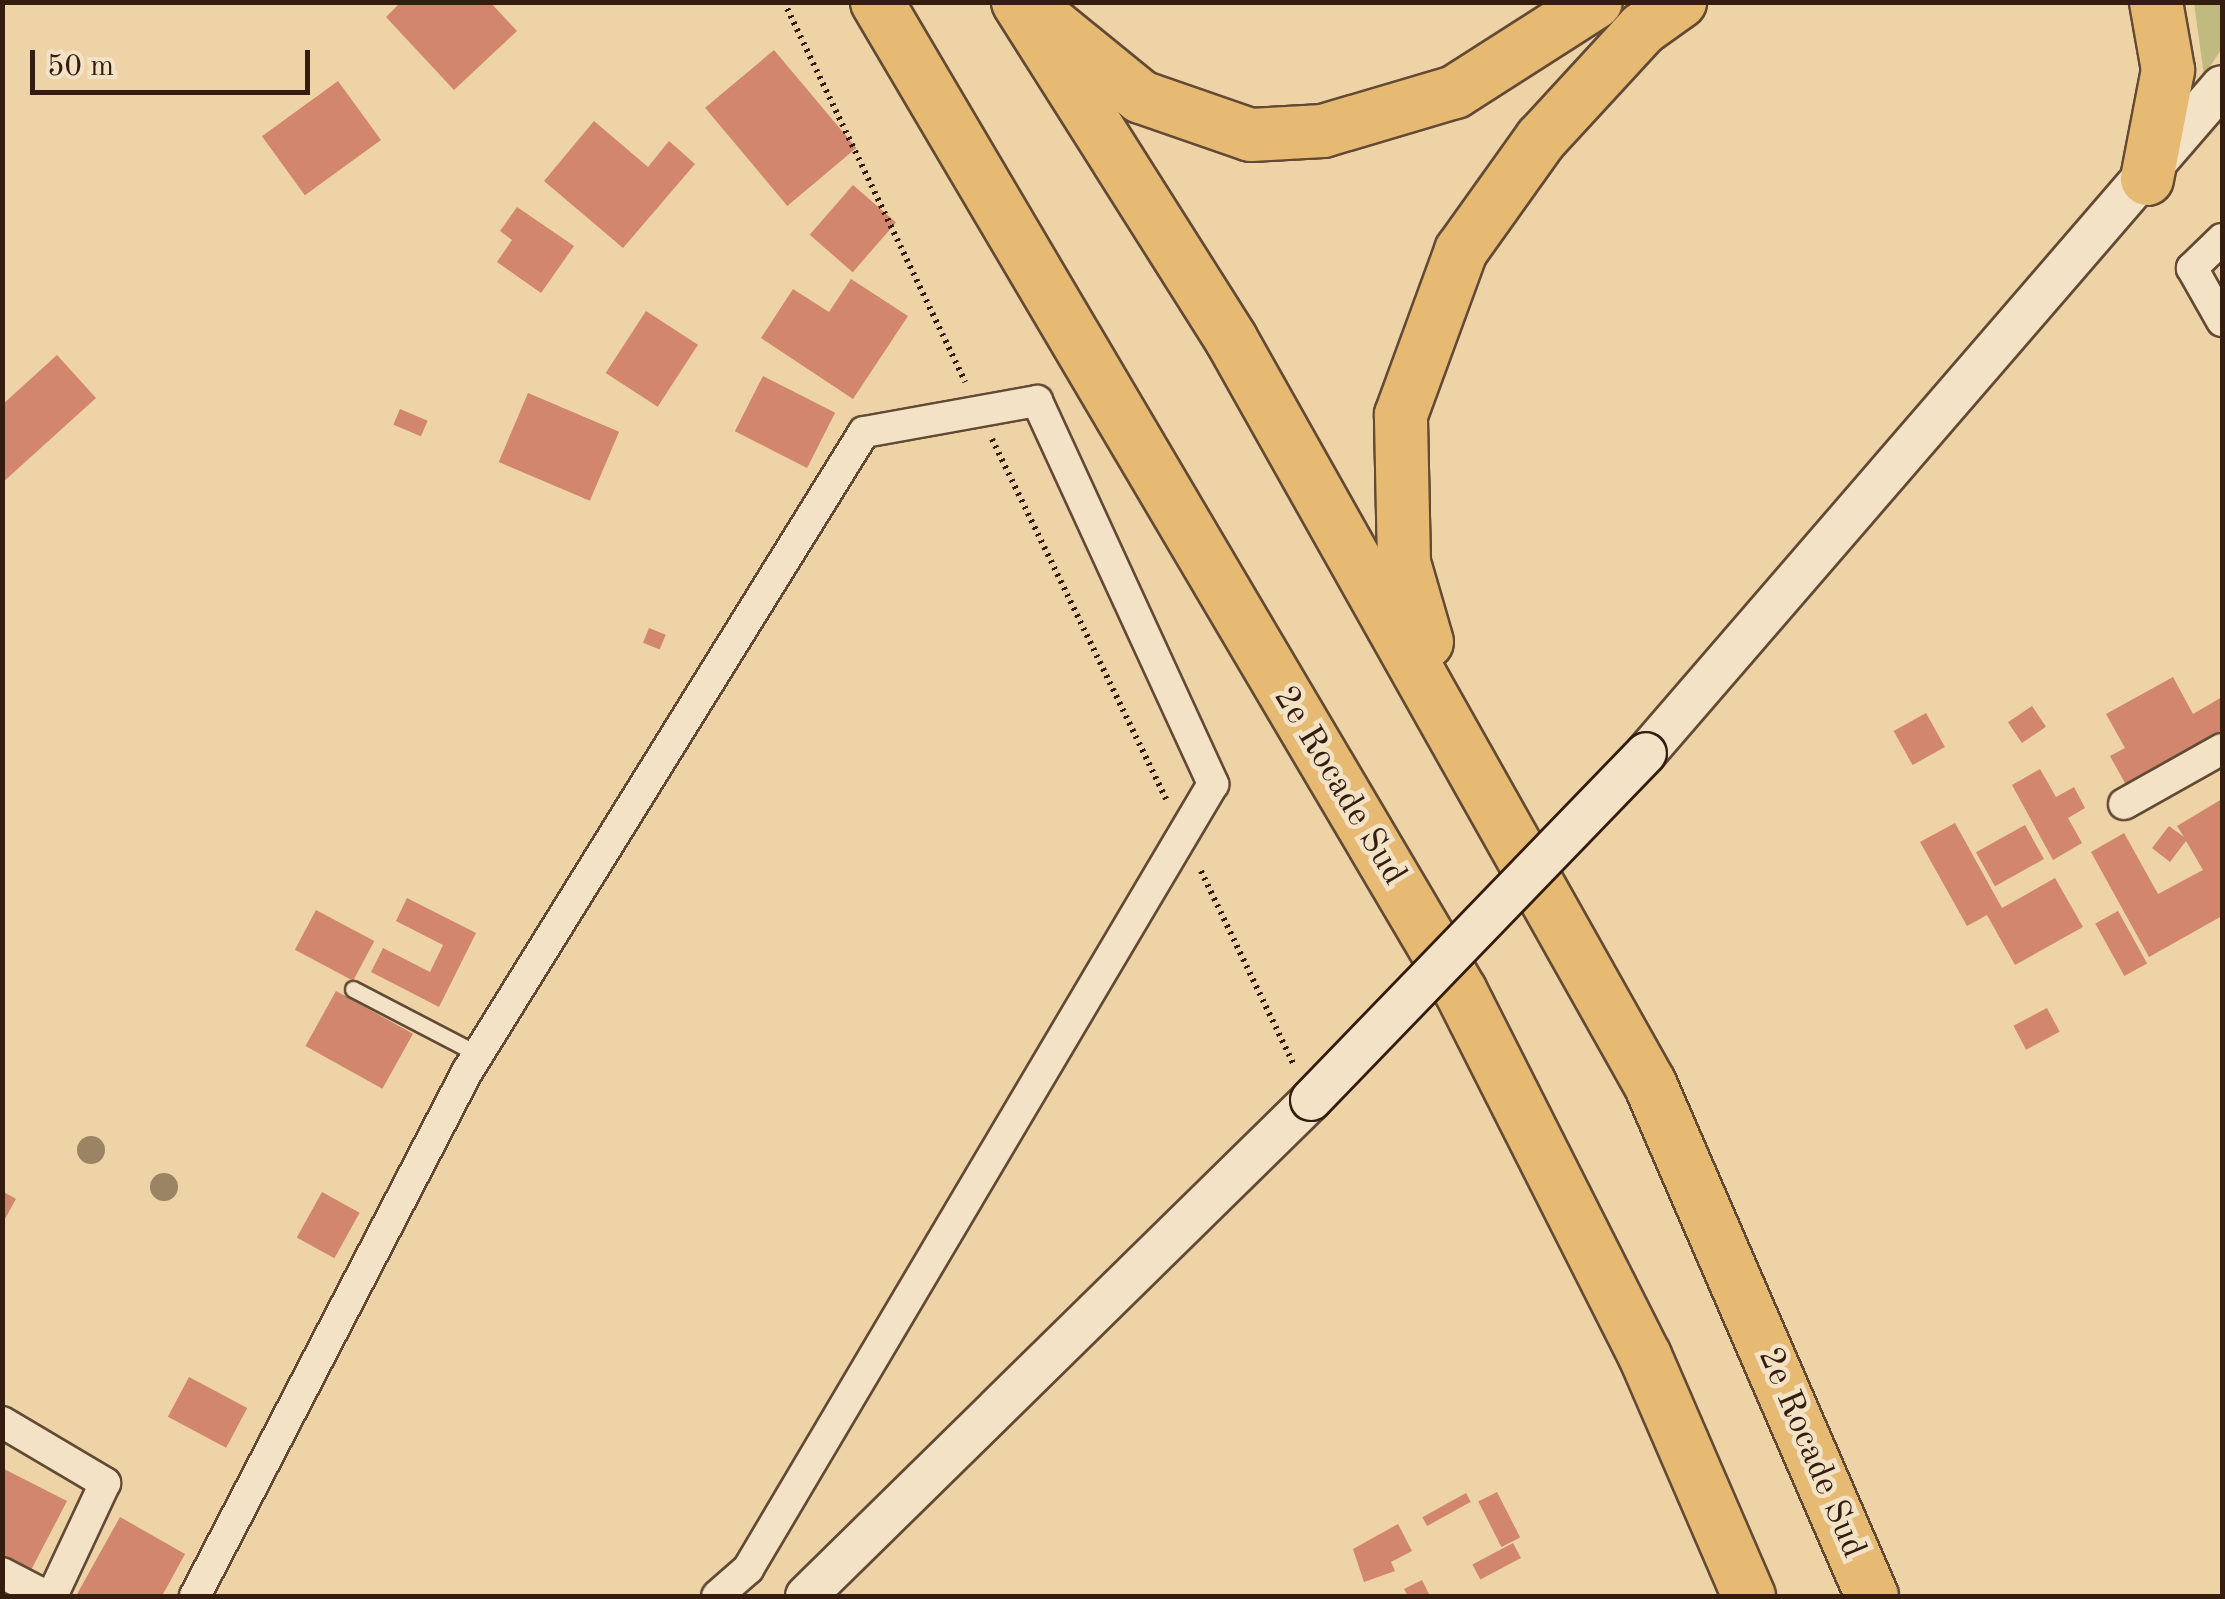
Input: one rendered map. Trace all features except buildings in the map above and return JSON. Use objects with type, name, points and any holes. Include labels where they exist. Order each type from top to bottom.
[{"type":"highway","name":"2e Rocade Sud","points":[[878,2],[1461,992],[1645,1356],[1749,1596]]},
{"type":"highway","name":"2e Rocade Sud","points":[[1022,2],[1231,339],[1650,1084],[1872,1596]]},
{"type":"highway","points":[[1022,2],[1141,97],[1252,135],[1323,131],[1439,98],[1511,64],[1596,2]]},
{"type":"highway","points":[[1451,725],[1404,563],[1401,415],[1461,251],[1541,140],[1642,29],[1680,2]]},
{"type":"highway","points":[[2146,179],[2168,70],[2156,2]]},
{"type":"highway","points":[[1645,1356],[1720,1596]]},
{"type":"main road","points":[[806,1596],[1311,1100],[1646,753],[2146,179],[2222,86]]},
{"type":"street","points":[[2222,238],[2192,268],[2222,321]]},
{"type":"street","points":[[195,1596],[478,1054],[864,432],[1037,401],[1213,784],[748,1569],[717,1596]]},
{"type":"street","points":[[2124,804],[2222,749]]},
{"type":"street","points":[[2,1422],[105,1483],[49,1596],[2,1573]]},
{"type":"lane","points":[[353,988],[478,1054]]},
{"type":"path","points":[[784,2],[1311,1100]]},
{"type":"shaded area","points":[[2194,3],[2222,3],[2222,48],[2204,76]]}]
